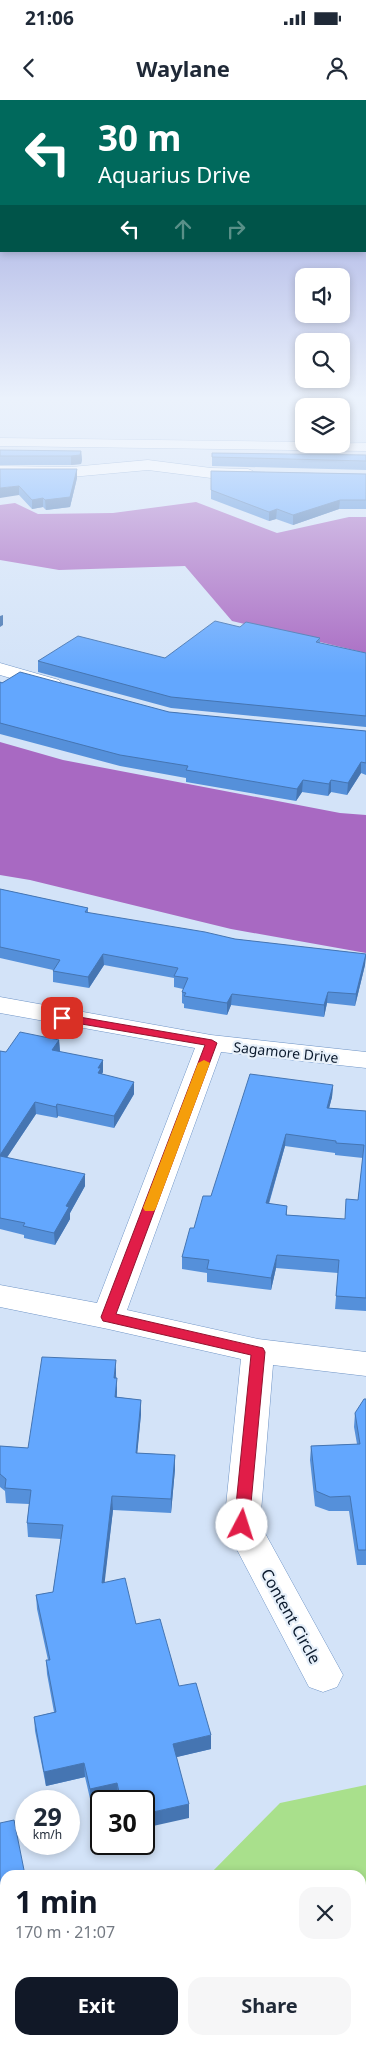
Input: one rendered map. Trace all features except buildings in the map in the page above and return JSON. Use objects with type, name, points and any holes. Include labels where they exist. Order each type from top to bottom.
[{"type":"street","points":[[0,669],[66,688]]},
{"type":"street","name":"Sagamore Drive","points":[[0,1005],[212,1043],[366,1060]]},
{"type":"street","points":[[108,1317],[212,1043]]},
{"type":"street","points":[[0,1296],[108,1317],[258,1352],[366,1364]]},
{"type":"street","name":"Content Circle","points":[[258,1352],[242,1525],[324,1675]]},
{"type":"green space","points":[[366,1785],[366,1870],[214,1870],[280,1803]]},
{"type":"shaded area","points":[[196,502],[277,533],[349,517],[366,517],[366,653],[232,621],[185,566],[59,570],[0,560],[0,505],[15,503],[38,514],[113,513]]},
{"type":"shaded area","points":[[0,742],[63,760],[340,813],[366,815],[366,953],[231,929],[30,880],[0,875]]},
{"type":"slow traffic","points":[[149,1208],[204,1063]]},
{"type":"route","points":[[62,1018],[212,1043],[108,1317],[258,1352],[242,1525]]}]
